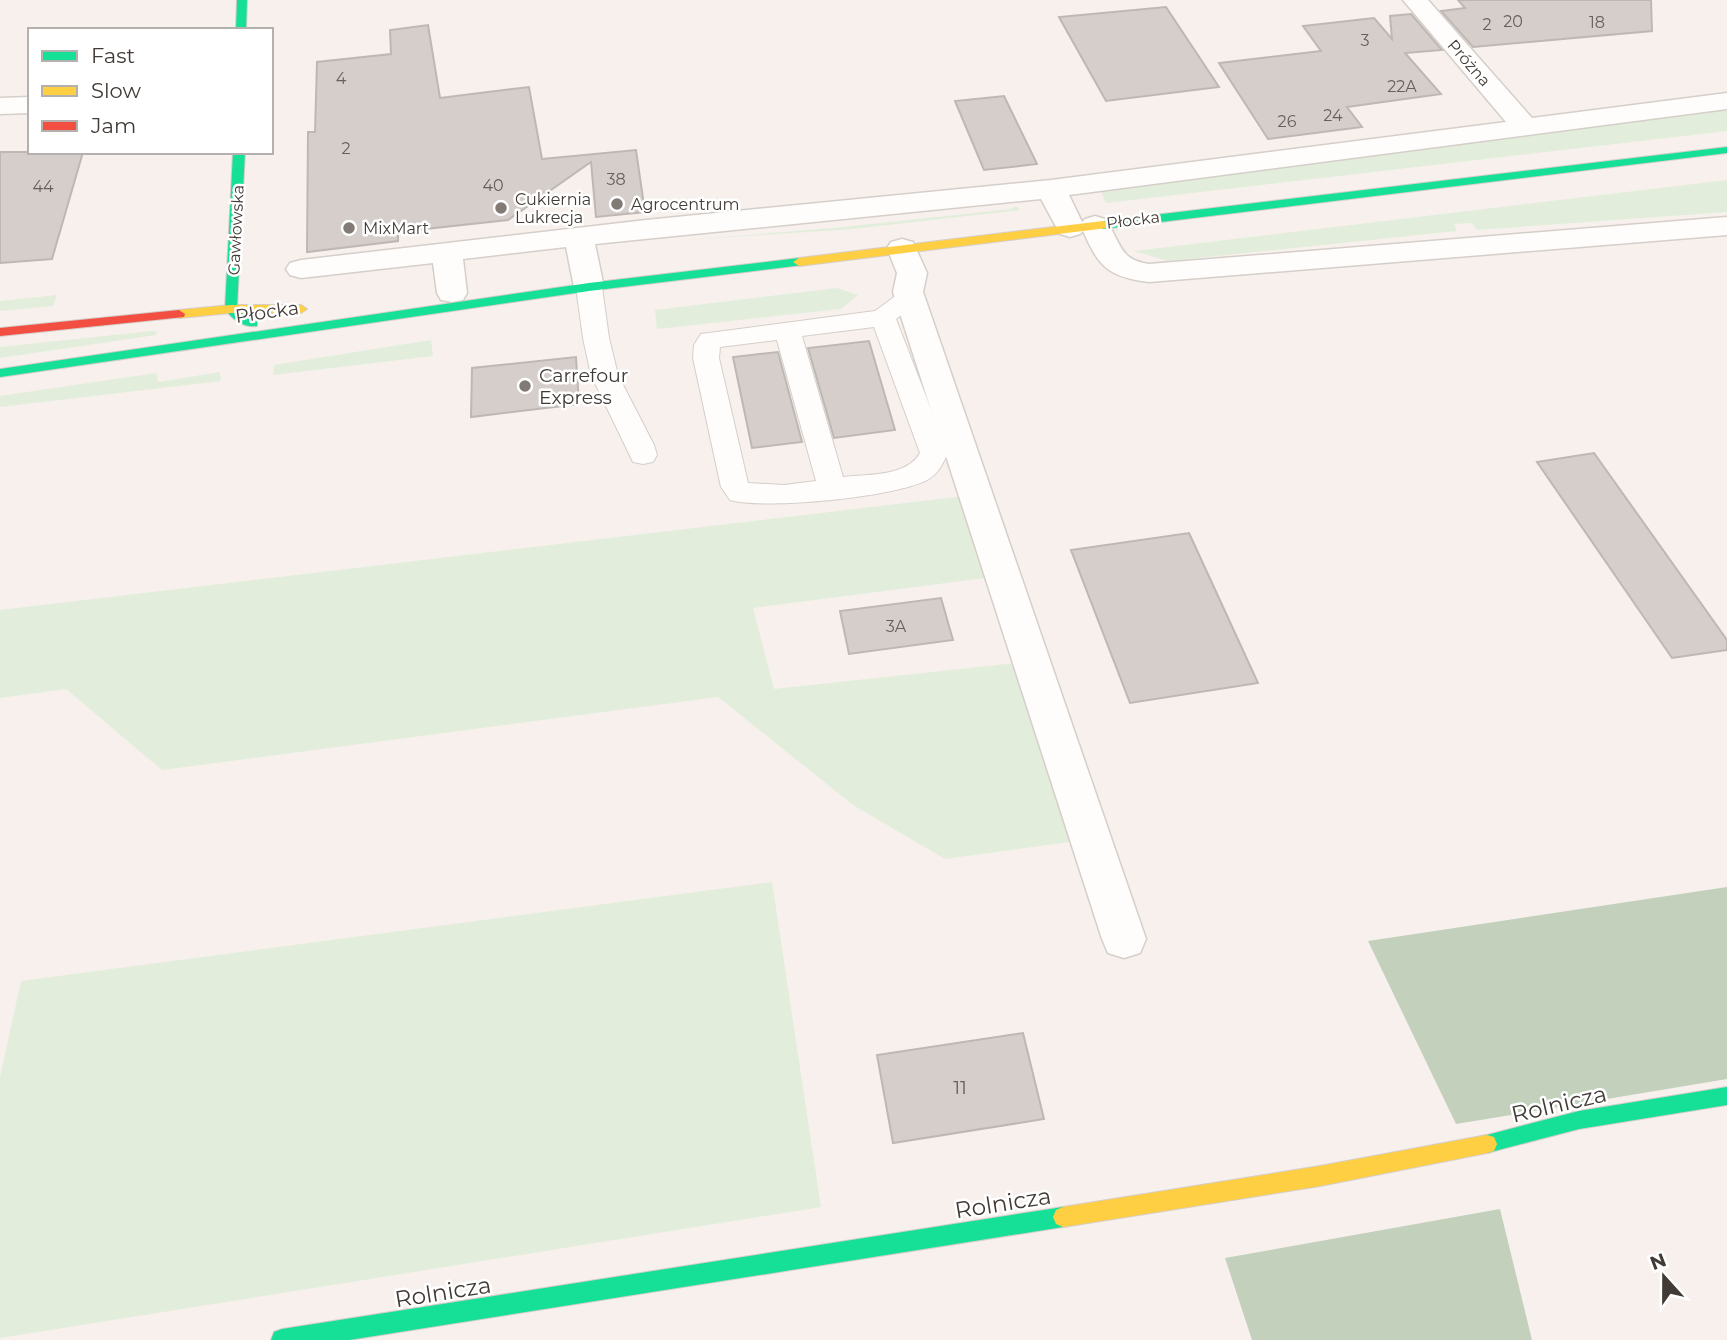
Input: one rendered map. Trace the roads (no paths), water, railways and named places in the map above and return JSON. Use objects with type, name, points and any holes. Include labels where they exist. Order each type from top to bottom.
[{"type":"street","points":[[241,28],[242,0]]},
{"type":"street","name":"Próżna","points":[[1415,0],[1524,126]]},
{"type":"street","points":[[301,269],[1051,189],[1727,101]]},
{"type":"street","points":[[0,106],[28,105]]},
{"type":"street","name":"Płocka","points":[[0,373],[496,302],[540,293],[1727,150]]},
{"type":"street","name":"Gawłowska","points":[[231,309],[239,154]]},
{"type":"street","points":[[1051,189],[1115,265],[1130,271],[1149,273],[1727,226]]},
{"type":"street","points":[[579,238],[589,287]]},
{"type":"street","points":[[902,248],[912,273],[908,292],[896,308],[1124,939]]},
{"type":"street","points":[[447,253],[452,293]]},
{"type":"street","name":"Płocka","points":[[376,301],[499,290],[540,293]]},
{"type":"street","name":"Płocka","points":[[0,332],[231,309],[317,307]]},
{"type":"street","points":[[118,355],[174,340],[231,309],[239,318],[250,323],[303,328]]},
{"type":"street","name":"Rolnicza","points":[[282,1340],[1320,1177],[1456,1152],[1579,1120],[1727,1096]]},
{"type":"lane","points":[[589,287],[600,365],[611,391],[638,435],[643,455]]},
{"type":"lane","points":[[896,308],[934,453],[927,466],[918,474],[897,480],[764,495],[740,493],[735,487],[706,358],[710,340],[896,308]]},
{"type":"lane","points":[[786,329],[832,489]]},
{"type":"place","name":"Agrocentrum","points":[[617,204]]},
{"type":"place","name":"Cukiernia Lukrecja","points":[[501,208]]},
{"type":"place","name":"MixMart","points":[[349,228]]},
{"type":"place","name":"Carrefour Express","points":[[525,386]]}]
